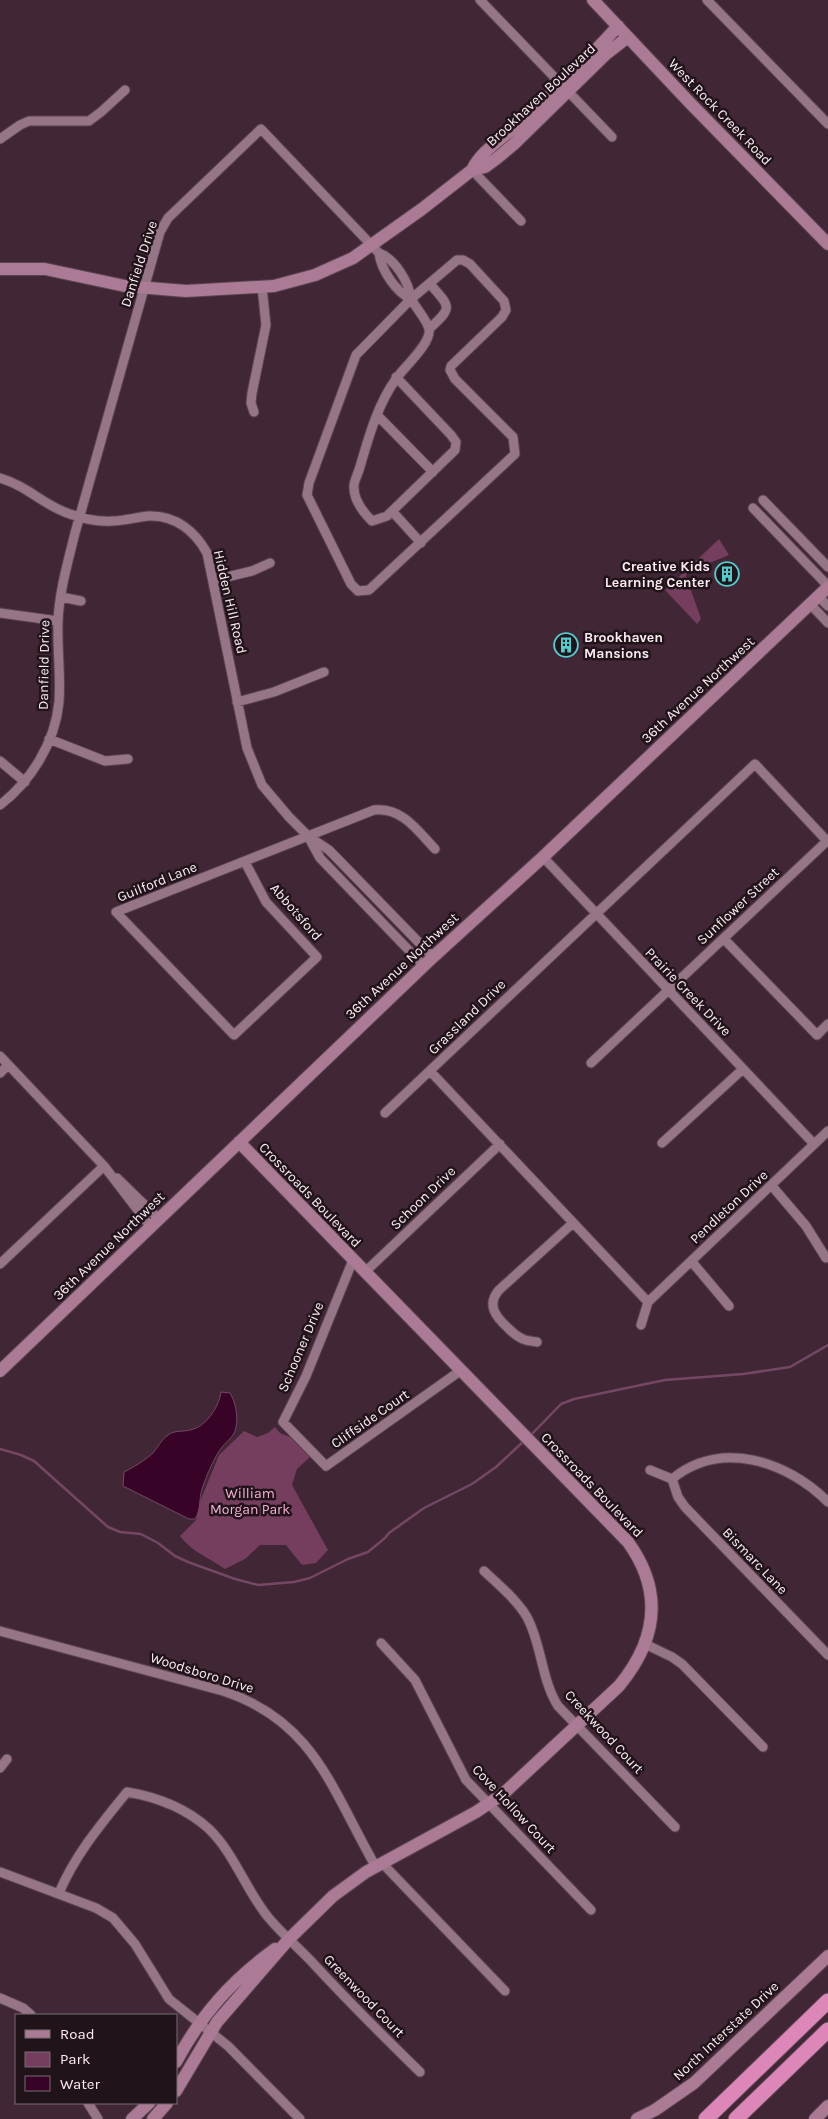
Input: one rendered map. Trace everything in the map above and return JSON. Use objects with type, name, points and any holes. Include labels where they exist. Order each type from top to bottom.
[{"type":"highway","points":[[707,2117],[828,2001]]},
{"type":"highway","points":[[736,2119],[828,2030]]},
{"type":"street","points":[[480,0],[612,137]]},
{"type":"street","name":"West Rock Creek Road","points":[[593,0],[828,244]]},
{"type":"street","points":[[707,0],[828,124]]},
{"type":"street","name":"Brookhaven Boulevard","points":[[564,87],[618,26]]},
{"type":"street","name":"Brookhaven Boulevard","points":[[0,269],[50,270],[116,284],[186,291],[262,287],[296,281],[315,275],[375,250],[472,170],[478,158],[628,37]]},
{"type":"street","points":[[0,139],[20,125],[29,122],[89,121],[95,118],[126,90]]},
{"type":"street","name":"Danfield Drive","points":[[0,805],[25,782],[37,764],[49,739],[59,703],[58,622],[61,597],[80,517],[144,288],[160,232],[168,218],[261,129],[375,250]]},
{"type":"street","points":[[472,170],[521,221]]},
{"type":"street","points":[[375,250],[380,263],[401,295],[411,299],[429,329]]},
{"type":"street","points":[[457,260],[463,260],[470,264],[504,302],[506,310],[502,317],[450,370],[456,379],[513,437],[515,454],[369,590],[358,591],[350,584],[307,495],[312,474],[356,355],[411,299],[457,260]]},
{"type":"street","points":[[396,377],[456,442],[455,450],[392,511],[379,520],[372,520],[365,514],[356,499],[353,488],[385,396],[396,377],[414,358],[428,335],[429,329],[448,310],[445,301],[430,284]]},
{"type":"street","points":[[254,412],[251,403],[252,393],[266,325],[262,287]]},
{"type":"street","points":[[378,416],[433,472]]},
{"type":"street","name":"Hidden Hill Road","points":[[0,478],[19,484],[55,508],[80,517],[95,521],[114,521],[152,516],[176,521],[190,530],[202,544],[214,580],[248,754],[256,774],[273,800],[308,836],[329,850],[429,961]]},
{"type":"street","points":[[763,500],[828,567]]},
{"type":"street","points":[[753,508],[828,587]]},
{"type":"street","points":[[392,511],[422,542]]},
{"type":"street","points":[[214,580],[252,571],[270,563]]},
{"type":"street","name":"36th Avenue Northwest","points":[[0,1371],[429,961],[543,857],[828,587]]},
{"type":"street","points":[[61,597],[82,601]]},
{"type":"street","points":[[814,600],[828,606]]},
{"type":"street","points":[[814,600],[828,623]]},
{"type":"street","points":[[0,613],[58,622]]},
{"type":"street","points":[[237,702],[274,692],[324,672]]},
{"type":"street","points":[[49,739],[105,761],[128,760]]},
{"type":"street","points":[[0,761],[25,782]]},
{"type":"street","name":"Sunflower Street","points":[[591,1063],[828,842],[755,764]]},
{"type":"street","name":"Grassland Drive","points":[[648,1302],[430,1071],[755,764]]},
{"type":"street","name":"Guilford Lane","points":[[234,1035],[116,912],[374,810],[383,809],[396,812],[404,817],[434,848]]},
{"type":"street","name":"Hidden Hill Road","points":[[308,836],[320,858],[429,961]]},
{"type":"street","name":"Prairie Creek Drive","points":[[543,857],[814,1144]]},
{"type":"street","name":"Abbotsford","points":[[234,1035],[317,957],[270,907],[256,886],[245,862]]},
{"type":"street","points":[[724,939],[817,1035],[828,1024]]},
{"type":"street","points":[[0,1056],[154,1222]]},
{"type":"street","points":[[0,1073],[8,1065]]},
{"type":"street","points":[[662,1143],[742,1069]]},
{"type":"street","points":[[384,1113],[430,1071]]},
{"type":"street","name":"Pendleton Drive","points":[[648,1302],[828,1131]]},
{"type":"street","name":"Crossroads Boulevard","points":[[178,2088],[217,2022],[289,1939],[341,1889],[379,1865],[488,1804],[521,1779],[623,1681],[645,1644],[652,1606],[650,1584],[640,1560],[622,1535],[238,1142]]},
{"type":"street","name":"Schoon Drive","points":[[365,1272],[500,1144]]},
{"type":"street","points":[[0,1264],[104,1166]]},
{"type":"street","points":[[772,1186],[811,1232],[826,1258]]},
{"type":"street","points":[[536,1342],[521,1339],[499,1319],[493,1308],[494,1298],[499,1290],[573,1223]]},
{"type":"street","name":"Schooner Drive","points":[[299,1439],[283,1422],[306,1376],[353,1260]]},
{"type":"street","points":[[692,1262],[716,1288],[729,1306]]},
{"type":"street","points":[[641,1325],[648,1302]]},
{"type":"street","name":"Cliffside Court","points":[[299,1439],[326,1466],[460,1371]]},
{"type":"street","points":[[650,1470],[672,1479],[687,1468],[701,1462],[718,1459],[748,1460],[773,1466],[796,1476],[828,1502]]},
{"type":"street","name":"Bismarc Lane","points":[[672,1479],[678,1497],[689,1512],[828,1655]]},
{"type":"street","name":"Creekwood Court","points":[[484,1572],[527,1618],[552,1694],[563,1712],[675,1827]]},
{"type":"street","name":"Woodsboro Drive","points":[[0,1631],[223,1691],[266,1709],[290,1728],[312,1753],[379,1865],[505,1991]]},
{"type":"street","name":"Cove Hollow Court","points":[[381,1643],[415,1680],[461,1774],[591,1910]]},
{"type":"street","points":[[645,1644],[682,1664],[763,1747]]},
{"type":"street","points":[[0,1768],[6,1758]]},
{"type":"street","name":"Greenwood Court","points":[[59,1893],[68,1872],[81,1851],[127,1792],[143,1795],[175,1806],[194,1817],[210,1830],[228,1854],[254,1899],[276,1927],[420,2072]]},
{"type":"street","points":[[0,1872],[59,1893],[96,1908],[114,1918],[135,1944],[169,1999],[228,2046],[300,2119]]},
{"type":"street","name":"Crossroads Boulevard","points":[[178,2058],[191,2034],[211,2007],[237,1980],[289,1939]]},
{"type":"street","name":"North Interstate Drive","points":[[637,2119],[675,2098],[701,2077],[828,1956]]},
{"type":"street","points":[[0,1998],[23,2008],[30,2014]]},
{"type":"street","points":[[89,2104],[98,2119]]},
{"type":"street","points":[[132,2119],[148,2104]]},
{"type":"street","points":[[153,2119],[166,2104]]},
{"type":"street","points":[[814,2119],[828,2106]]},
{"type":"green space","points":[[719,539],[729,555],[687,572],[686,576],[701,619],[697,624],[665,590]]},
{"type":"green space","name":"William Morgan Park","points":[[275,1427],[280,1433],[290,1437],[310,1457],[297,1469],[292,1485],[328,1550],[316,1563],[302,1565],[286,1545],[260,1545],[245,1559],[225,1569],[195,1550],[180,1536],[196,1520],[201,1499],[219,1455],[244,1431],[257,1437],[268,1433]]},
{"type":"water","points":[[221,1392],[230,1393],[232,1397],[237,1421],[235,1431],[220,1450],[211,1466],[202,1489],[195,1519],[189,1519],[123,1486],[124,1472],[150,1456],[170,1433],[196,1428],[206,1421],[215,1410]]},
{"type":"waterway","points":[[531,1435],[561,1404],[574,1399],[665,1380],[743,1374],[790,1367],[828,1345]]},
{"type":"waterway","points":[[0,1449],[34,1461],[108,1527],[120,1532],[141,1534],[188,1562],[258,1585],[294,1582],[310,1578],[348,1559],[368,1552],[389,1533],[424,1508],[472,1484],[496,1467],[525,1440]]},
{"type":"place","name":"Creative Kids Learning Center","points":[[727,574]]},
{"type":"place","name":"Brookhaven Mansions","points":[[566,645]]}]
